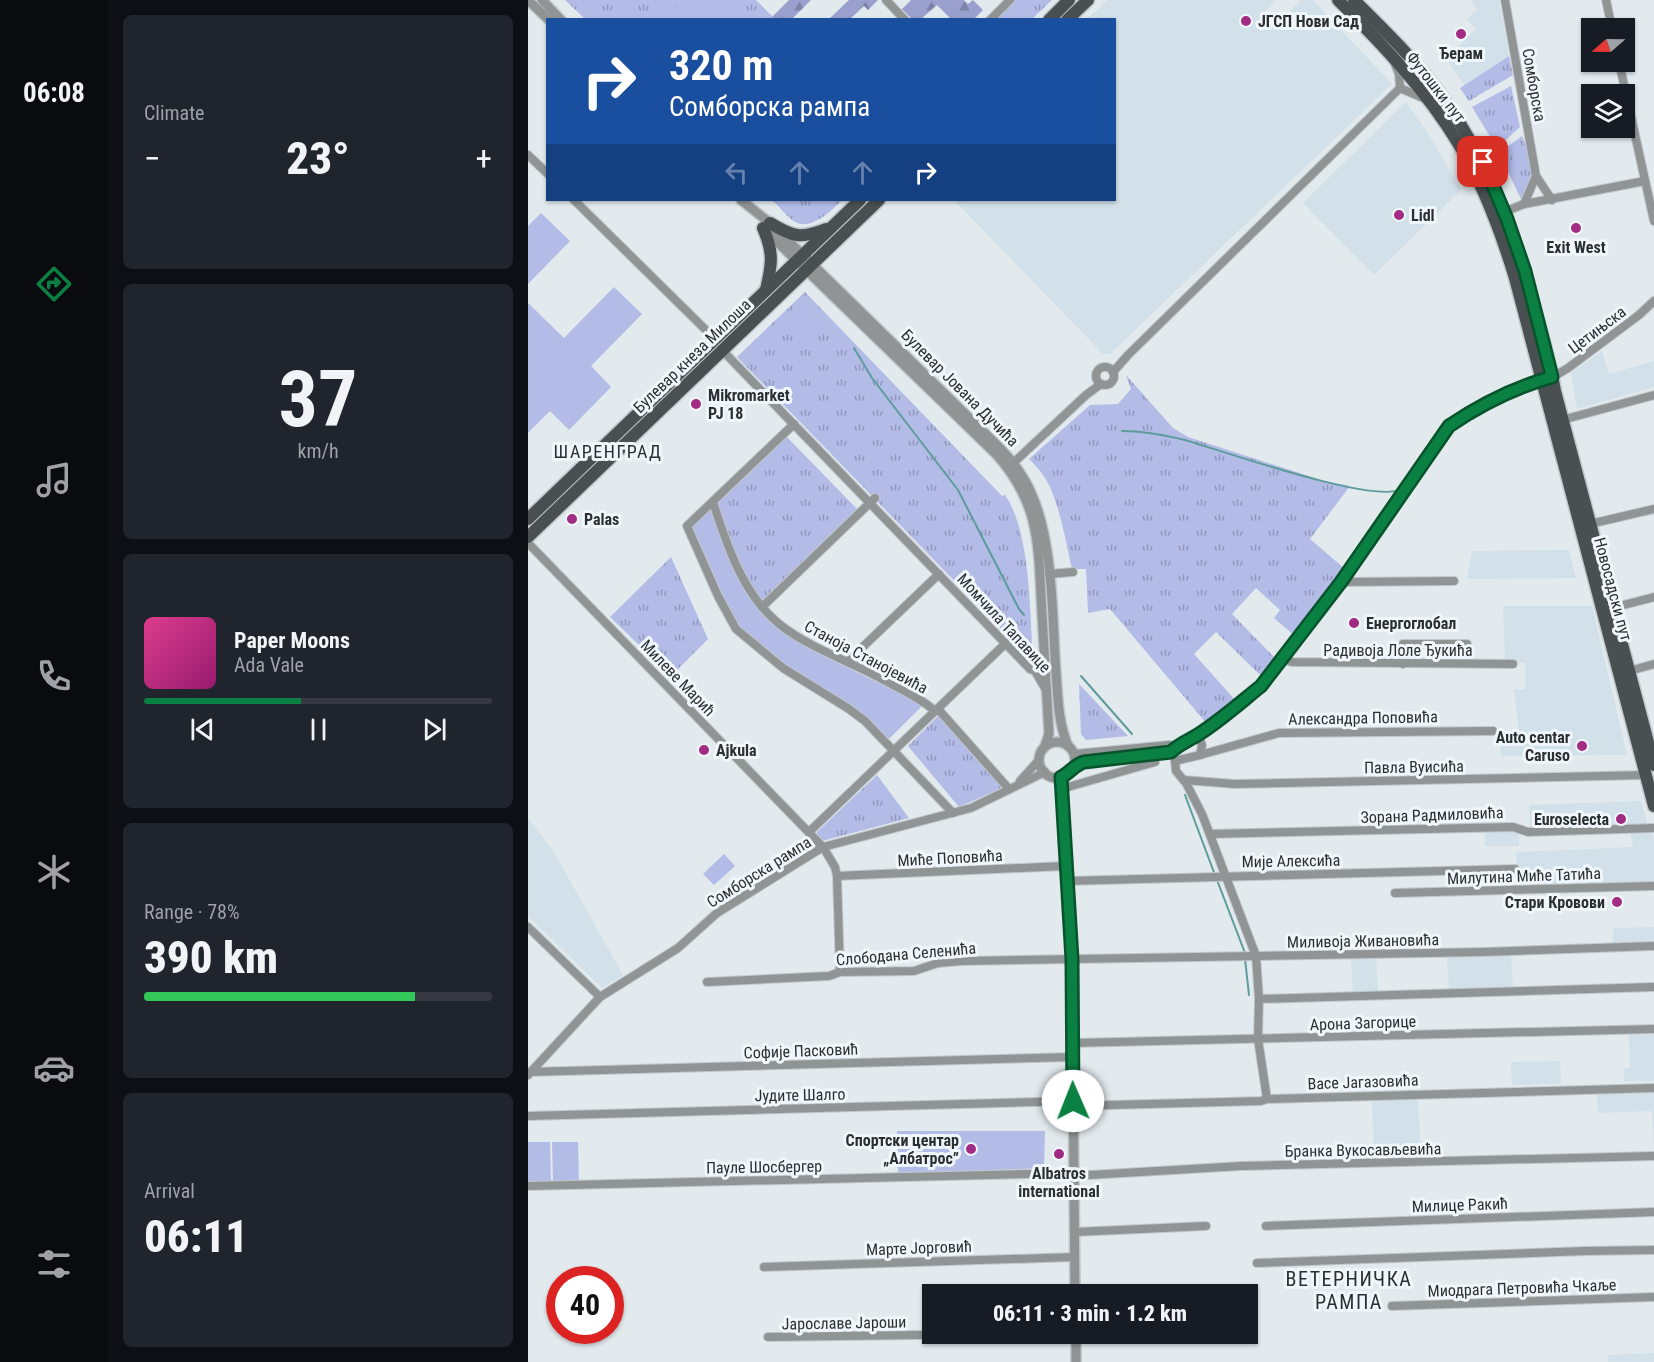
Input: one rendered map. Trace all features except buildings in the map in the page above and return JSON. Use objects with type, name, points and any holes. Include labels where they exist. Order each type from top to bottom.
[{"type":"main road","points":[[1051,18],[1069,0]]},
{"type":"main road","points":[[1070,18],[1088,0]]},
{"type":"main road","name":"Футошки пут","points":[[1338,0],[1392,57],[1431,103],[1459,143],[1493,216],[1546,379]]},
{"type":"main road","name":"Футошки пут","points":[[1354,0],[1435,86],[1483,162],[1525,271],[1546,379]]},
{"type":"main road","name":"Булевар кнеза Милоша","points":[[528,537],[722,350],[804,263],[832,226],[859,201]]},
{"type":"main road","name":"Булевар кнеза Милоша","points":[[528,519],[766,290],[804,263],[878,201]]},
{"type":"main road","points":[[767,225],[794,236],[808,235],[832,226]]},
{"type":"main road","points":[[766,290],[772,259],[767,225]]},
{"type":"main road","name":"Новосадски пут","points":[[1546,379],[1562,420],[1654,765]]},
{"type":"main road","name":"Новосадски пут","points":[[1546,379],[1653,798]]},
{"type":"street","points":[[528,0],[547,18]]},
{"type":"street","points":[[542,0],[559,18]]},
{"type":"street","points":[[886,0],[903,18]]},
{"type":"street","points":[[992,18],[1010,0]]},
{"type":"street","name":"Сомборска","points":[[1505,0],[1536,176],[1552,200]]},
{"type":"street","points":[[1606,0],[1610,18]]},
{"type":"street","points":[[1111,370],[1400,88],[1399,74],[1392,57]]},
{"type":"street","points":[[1621,72],[1654,221]]},
{"type":"street","points":[[1400,88],[1431,103]]},
{"type":"street","points":[[528,155],[546,172]]},
{"type":"street","points":[[1524,204],[1536,176]]},
{"type":"street","points":[[1504,212],[1524,204],[1646,181]]},
{"type":"street","points":[[575,201],[715,339]]},
{"type":"street","name":"Булевар Јована Дучића","points":[[742,201],[883,344],[1028,485],[1037,507],[1046,543],[1059,714],[1071,750]]},
{"type":"street","name":"Цетињска","points":[[1546,379],[1592,351],[1654,301]]},
{"type":"street","name":"Момчила Тапавице","points":[[722,350],[872,500],[939,574],[1030,669],[1035,671],[1047,691]]},
{"type":"street","points":[[1103,367],[1111,370],[1112,381],[1106,385],[1099,382],[1096,375],[1098,370],[1103,367]]},
{"type":"street","points":[[1177,746],[1071,750],[1054,742],[1045,746],[1039,760],[1045,772],[1050,776],[1061,777],[1066,775],[1073,766],[1086,761],[1171,752],[1198,734],[1261,686],[1341,582],[1449,426],[1524,385],[1546,379]]},
{"type":"street","points":[[1011,466],[1099,382]]},
{"type":"street","points":[[1562,420],[1654,395]]},
{"type":"street","points":[[794,424],[687,526],[736,630],[783,668],[849,709],[894,750],[953,813]]},
{"type":"street","name":"Булевар Јована Дучића","points":[[1011,466],[1035,527],[1039,557],[1049,734],[1045,746]]},
{"type":"street","points":[[762,607],[872,500]]},
{"type":"street","name":"Станоја Станојевића","points":[[713,502],[724,538],[739,569],[762,607],[783,627],[810,644],[848,661],[936,710],[1009,789]]},
{"type":"street","points":[[1590,524],[1654,508]]},
{"type":"street","name":"Милеве Марић","points":[[528,543],[823,848],[831,859],[837,876],[840,972]]},
{"type":"street","points":[[1049,574],[1073,572]]},
{"type":"street","name":"Момчила Тапавице","points":[[848,661],[939,574]]},
{"type":"street","points":[[1341,582],[1454,581]]},
{"type":"street","points":[[1612,608],[1654,597]]},
{"type":"street","name":"Станоја Станојевића","points":[[936,710],[1006,643]]},
{"type":"street","points":[[1403,664],[1403,644],[1467,644]]},
{"type":"street","name":"Радивоја Лоле Ђукића","points":[[1283,659],[1292,662],[1513,664]]},
{"type":"street","points":[[1629,671],[1654,664]]},
{"type":"street","points":[[1035,671],[1038,673],[1045,667]]},
{"type":"street","points":[[809,832],[936,710]]},
{"type":"street","name":"Александра Поповића","points":[[1184,780],[1176,771],[1175,761],[1280,733],[1494,730]]},
{"type":"street","points":[[1198,734],[1202,745],[1200,754]]},
{"type":"street","points":[[1071,750],[1073,766]]},
{"type":"street","name":"Сомборска рампа","points":[[1017,785],[1039,760]]},
{"type":"street","points":[[1061,789],[1155,762]]},
{"type":"street","name":"Сомборска рампа","points":[[529,1073],[600,997],[678,948],[717,913],[823,848],[982,804],[1045,772]]},
{"type":"street","name":"Павла Вуисића","points":[[1184,780],[1235,784],[1646,775]]},
{"type":"street","points":[[1061,777],[1072,959],[1075,1284]]},
{"type":"street","points":[[1184,780],[1210,834],[1219,876],[1248,957],[1259,999],[1258,1039],[1267,1099]]},
{"type":"street","name":"Зорана Радмиловића","points":[[1210,834],[1513,827],[1528,832],[1654,828]]},
{"type":"street","name":"Миће Поповића","points":[[837,876],[1065,866]]},
{"type":"street","name":"Мије Алексића","points":[[1067,881],[1515,869]]},
{"type":"street","name":"Милутина Миће Татића","points":[[1395,893],[1654,886]]},
{"type":"street","points":[[528,927],[600,997]]},
{"type":"street","name":"Миливоја Живановића","points":[[1072,959],[1248,957],[1654,946]]},
{"type":"street","name":"Слободана Селенића","points":[[707,982],[829,975],[840,972],[914,971],[938,963],[962,961],[1072,959]]},
{"type":"street","points":[[1259,999],[1654,987]]},
{"type":"street","name":"Арона Загорице","points":[[1073,1043],[1654,1029]]},
{"type":"street","name":"Софије Пасковић","points":[[529,1073],[1073,1057]]},
{"type":"street","name":"Васе Јагазовића","points":[[1073,1103],[1210,1103],[1267,1099],[1654,1088]]},
{"type":"street","name":"Јудите Шалго","points":[[528,1116],[1073,1103]]},
{"type":"street","name":"Бранка Вукосављевића","points":[[1073,1174],[1241,1166],[1654,1156]]},
{"type":"street","name":"Пауле Шосбергер","points":[[528,1186],[1073,1174]]},
{"type":"street","name":"Милице Ракић","points":[[1266,1226],[1654,1212]]},
{"type":"street","points":[[1075,1232],[1206,1226]]},
{"type":"street","points":[[1257,1263],[1654,1250]]},
{"type":"street","name":"Марте Јорговић","points":[[764,1267],[1075,1257]]},
{"type":"street","name":"Миодрага Петровића Чкаље","points":[[1392,1306],[1654,1297]]},
{"type":"street","name":"Јарославе Јароши","points":[[768,1337],[922,1335]]},
{"type":"street","points":[[1076,1344],[1076,1362]]},
{"type":"shaded area","points":[[1108,0],[1276,0],[1262,14],[1274,27],[1301,0],[1313,0],[1392,84],[1110,354],[1103,354],[955,201],[1116,201],[1116,18],[1088,18]]},
{"type":"shaded area","points":[[1473,0],[1499,0],[1509,56],[1464,85],[1446,58],[1476,29],[1467,19],[1477,10],[1471,2]]},
{"type":"shaded area","points":[[1406,102],[1429,135],[1461,190],[1374,275],[1303,203]]},
{"type":"shaded area","points":[[1602,351],[1609,374],[1654,361],[1654,387],[1577,409],[1571,373]]},
{"type":"shaded area","points":[[1569,550],[1576,578],[1467,579],[1472,551]]},
{"type":"shaded area","points":[[1503,606],[1592,606],[1627,755],[1501,756],[1500,733],[1519,732],[1514,690],[1525,689],[1525,663],[1505,662]]},
{"type":"shaded area","points":[[1641,801],[1648,825],[1530,830],[1529,805]]},
{"type":"shaded area","points":[[528,818],[555,854],[623,975],[602,988],[528,916]]},
{"type":"shaded area","points":[[1485,831],[1519,831],[1519,846],[1485,846]]},
{"type":"shaded area","points":[[1630,831],[1652,831],[1654,883],[1522,886],[1522,871],[1517,871],[1516,852],[1633,847]]},
{"type":"shaded area","points":[[1654,927],[1654,942],[1613,943],[1613,928]]},
{"type":"shaded area","points":[[1511,954],[1513,988],[1449,991],[1447,957]]},
{"type":"shaded area","points":[[1376,956],[1378,994],[1353,995],[1351,957]]},
{"type":"shaded area","points":[[1654,1034],[1654,1081],[1624,1081],[1624,1068],[1630,1068],[1629,1035]]},
{"type":"shaded area","points":[[1560,1061],[1561,1084],[1512,1085],[1511,1062]]},
{"type":"shaded area","points":[[1654,1093],[1654,1148],[1652,1111],[1598,1113],[1597,1094]]},
{"type":"shaded area","points":[[1418,1099],[1421,1155],[1374,1157],[1372,1100]]},
{"type":"shaded area","points":[[1654,1353],[1654,1362],[1608,1362],[1608,1355]]},
{"type":"green space","points":[[565,0],[756,0],[774,18],[584,18]]},
{"type":"green space","points":[[682,0],[718,0],[737,18],[679,18],[671,11]]},
{"type":"green space","points":[[789,0],[811,0],[793,18],[772,17]]},
{"type":"green space","points":[[849,0],[878,0],[868,10],[864,6],[851,18],[830,18]]},
{"type":"green space","points":[[911,0],[964,0],[968,4],[973,0],[983,10],[975,18],[950,18],[937,5],[922,18],[911,18],[902,9]]},
{"type":"green space","points":[[1012,0],[1052,0],[1033,18],[993,18]]},
{"type":"green space","points":[[1509,56],[1513,75],[1469,101],[1460,88]]},
{"type":"green space","points":[[1511,86],[1520,127],[1497,148],[1472,107]]},
{"type":"green space","points":[[1522,136],[1529,152],[1532,178],[1521,199],[1499,153]]},
{"type":"green space","points":[[773,201],[841,201],[816,221],[803,224],[790,219]]},
{"type":"green space","points":[[541,213],[570,241],[528,284],[528,226]]},
{"type":"green space","points":[[614,287],[642,314],[591,366],[611,387],[569,430],[550,411],[528,433],[528,303],[564,338]]},
{"type":"green space","points":[[805,292],[1002,496],[1005,495],[1014,511],[1020,530],[1028,575],[1033,662],[737,357]]},
{"type":"green space","points":[[810,298],[824,313],[804,335],[789,320]]},
{"type":"green space","points":[[1126,375],[1173,428],[1188,437],[1324,481],[1350,486],[1310,539],[1345,569],[1295,636],[1274,618],[1280,610],[1256,588],[1232,614],[1275,658],[1261,676],[1216,632],[1194,654],[1236,701],[1207,724],[1110,609],[1088,613],[1086,569],[1072,569],[1062,522],[1050,487],[1038,468],[1029,459],[1090,405],[1118,404],[1131,389]]},
{"type":"green space","points":[[786,436],[858,510],[762,603],[735,554],[716,502]]},
{"type":"green space","points":[[712,506],[721,539],[736,571],[782,630],[808,648],[923,705],[888,740],[783,665],[740,630],[721,595],[690,526]]},
{"type":"green space","points":[[671,557],[708,639],[671,676],[610,617]]},
{"type":"green space","points":[[1079,684],[1128,736],[1086,740],[1081,734]]},
{"type":"green space","points":[[939,715],[1004,787],[959,807],[908,746]]},
{"type":"green space","points":[[877,775],[909,818],[822,841],[817,836],[817,832]]},
{"type":"green space","points":[[724,854],[735,866],[714,885],[703,874]]},
{"type":"green space","name":"Спортски центар „Албатрос”","points":[[897,1131],[1045,1131],[1044,1168],[898,1174]]},
{"type":"green space","points":[[528,1142],[550,1142],[551,1182],[528,1182]]},
{"type":"green space","points":[[552,1142],[578,1142],[579,1182],[553,1182]]},
{"type":"waterway","points":[[854,348],[872,378],[958,490],[1024,615]]},
{"type":"waterway","points":[[1447,423],[1451,418]]},
{"type":"waterway","points":[[1413,472],[1443,428]]},
{"type":"waterway","points":[[1122,431],[1185,440],[1297,474],[1362,490],[1386,492],[1401,489]]},
{"type":"waterway","points":[[1081,676],[1132,734]]},
{"type":"waterway","points":[[1185,795],[1215,875]]},
{"type":"waterway","points":[[1217,880],[1245,953]]},
{"type":"waterway","points":[[1245,959],[1249,995]]},
{"type":"place","name":"ЈГСП Нови Сад","points":[[1246,21]]},
{"type":"place","name":"Ђерам","points":[[1461,34]]},
{"type":"place","name":"Lidl","points":[[1399,215]]},
{"type":"place","name":"Exit West","points":[[1576,228]]},
{"type":"place","name":"Mikromarket PJ 18","points":[[696,404]]},
{"type":"place","name":"Palas","points":[[572,519]]},
{"type":"place","name":"Енергоглобал","points":[[1354,623]]},
{"type":"place","name":"Auto centar Caruso","points":[[1582,746]]},
{"type":"place","name":"Ajkula","points":[[704,750]]},
{"type":"place","name":"Euroselecta","points":[[1621,819]]},
{"type":"place","name":"Стари Кровови","points":[[1617,902]]},
{"type":"place","name":"Спортски центар „Албатрос”","points":[[971,1149]]},
{"type":"place","name":"Albatros international","points":[[1059,1154]]},
{"type":"district","name":"ШАРЕНГРАД","points":[[608,451]]},
{"type":"district","name":"ВЕТЕРНИЧКА РАМПА","points":[[1349,1290]]},
{"type":"route","points":[[1073,1101],[1072,959],[1061,777],[1071,771],[1073,766],[1084,762],[1171,752],[1249,697],[1283,659],[1341,582],[1449,426],[1524,385],[1552,377],[1525,271],[1507,219],[1483,162]]}]
